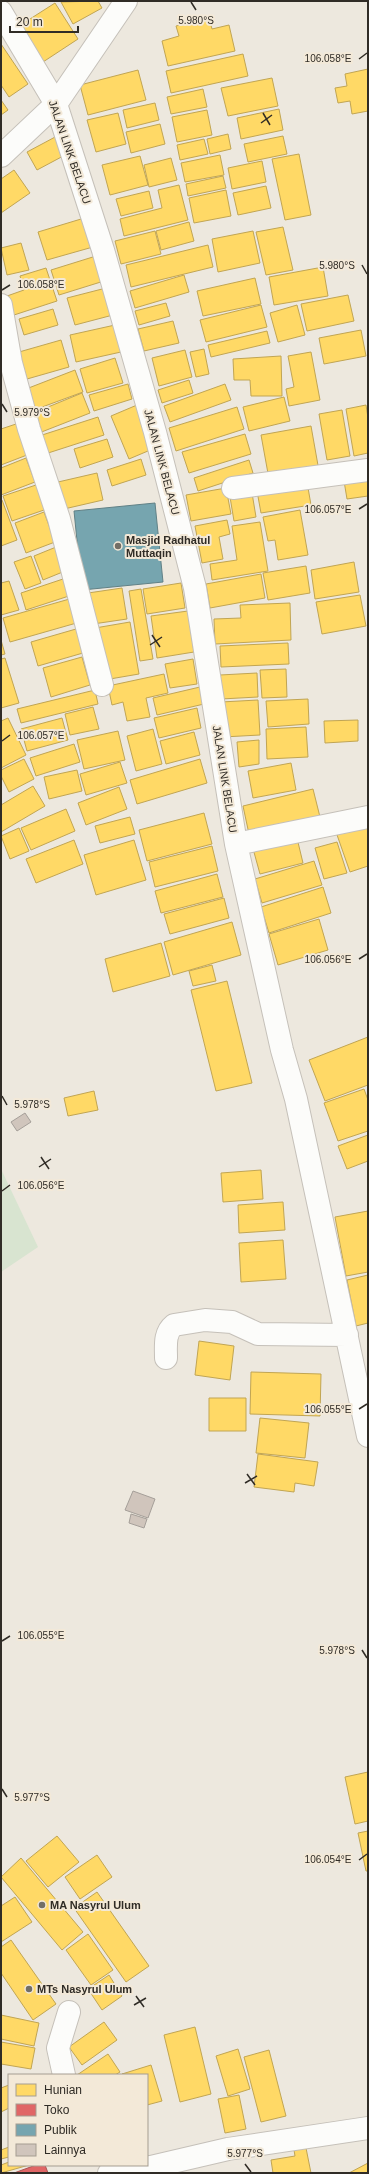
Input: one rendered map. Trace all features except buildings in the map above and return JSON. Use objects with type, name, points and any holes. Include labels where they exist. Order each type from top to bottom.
[{"type":"street","points":[[1,156],[56,104],[126,1]]},
{"type":"street","name":"JALAN LINK BELACU","points":[[1,12],[56,104],[108,266],[155,432],[195,588],[236,844],[282,1050],[296,1099],[368,1436]]},
{"type":"street","points":[[1,305],[11,363],[29,429],[59,519],[102,685]]},
{"type":"street","points":[[233,488],[368,470]]},
{"type":"street","points":[[236,844],[368,817]]},
{"type":"street","points":[[166,1358],[166,1338],[170,1328],[174,1325],[205,1320],[232,1322],[258,1334],[347,1335]]},
{"type":"street","points":[[64,2074],[58,2048],[69,2012]]},
{"type":"street","points":[[109,2173],[151,2170],[228,2149],[368,2128]]},
{"type":"green space","points":[[1,1169],[38,1247],[1,1272]]},
{"type":"place","name":"Masjid Radhatul Muttaqin","points":[[118,546]]},
{"type":"place","name":"MA Nasyrul Ulum","points":[[42,1905]]},
{"type":"place","name":"MTs Nasyrul Ulum","points":[[29,1989]]}]
